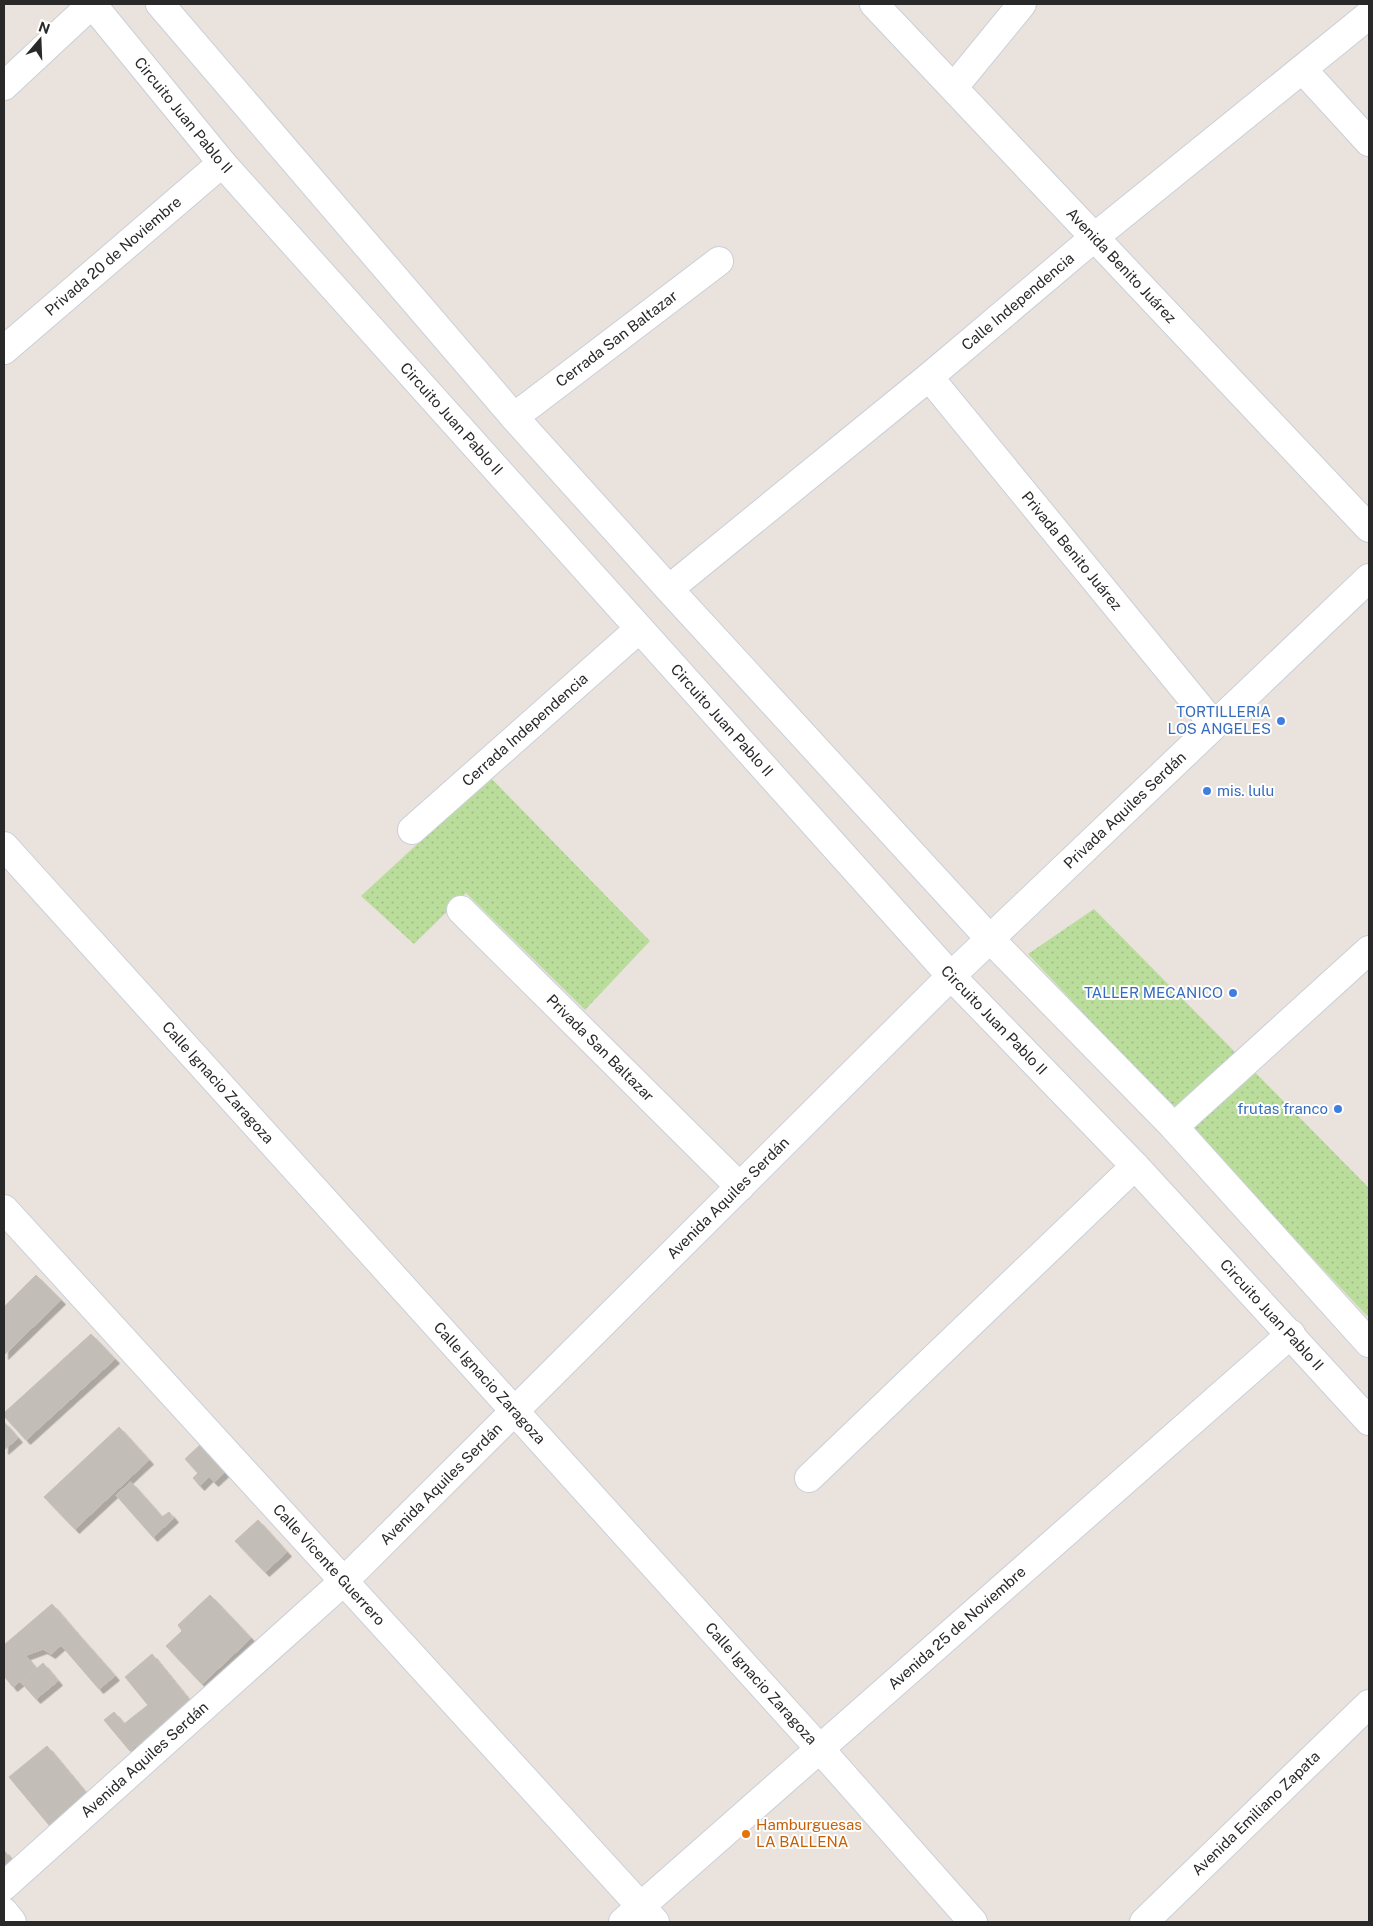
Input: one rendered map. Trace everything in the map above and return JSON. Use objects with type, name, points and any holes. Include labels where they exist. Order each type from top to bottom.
[{"type":"street","points":[[4,86],[92,4]]},
{"type":"street","name":"Circuito Juan Pablo II","points":[[92,4],[222,163],[951,976],[1135,1166],[1369,1421]]},
{"type":"street","points":[[160,4],[514,417],[669,589],[990,940],[1174,1127],[1368,1341]]},
{"type":"street","name":"Avenida Benito Juárez","points":[[874,4],[1096,236],[1369,528]]},
{"type":"street","points":[[954,88],[1022,4]]},
{"type":"street","name":"Calle Independencia","points":[[669,589],[929,377],[1096,236],[1369,15]]},
{"type":"street","points":[[1303,70],[1369,142]]},
{"type":"street","name":"Privada 20 de Noviembre","points":[[4,350],[222,163]]},
{"type":"street","name":"Cerrada San Baltazar","points":[[514,417],[719,261]]},
{"type":"street","name":"Privada Benito Juárez","points":[[929,377],[1214,725]]},
{"type":"street","name":"Privada Aquiles Serdán","points":[[990,940],[1369,578]]},
{"type":"street","name":"Cerrada Independencia","points":[[412,830],[639,629]]},
{"type":"street","name":"Calle Ignacio Zaragoza","points":[[4,846],[819,1748],[973,1922]]},
{"type":"street","name":"Privada San Baltazar","points":[[461,910],[740,1187]]},
{"type":"street","name":"Avenida Aquiles Serdán","points":[[4,1886],[344,1581],[516,1412],[951,976],[990,940]]},
{"type":"street","points":[[1174,1127],[1369,950]]},
{"type":"street","points":[[809,1478],[1135,1166]]},
{"type":"street","name":"Calle Vicente Guerrero","points":[[4,1209],[344,1581],[639,1917]]},
{"type":"street","name":"Avenida 25 de Noviembre","points":[[639,1917],[819,1748],[1291,1334]]},
{"type":"street","name":"Avenida Emiliano Zapata","points":[[1144,1922],[1369,1704]]},
{"type":"street","points":[[4,1912],[12,1922]]},
{"type":"green space","points":[[490,777],[650,941],[585,1010],[466,893],[414,944],[361,896]]},
{"type":"green space","points":[[1094,909],[1369,1188],[1369,1314],[1367,1316],[1028,954]]},
{"type":"building","points":[[36,1275],[61,1300],[4,1355],[4,1307]]},
{"type":"building","points":[[91,1334],[115,1359],[26,1440],[4,1416],[4,1413]]},
{"type":"building","points":[[4,1422],[18,1438],[4,1450]]},
{"type":"building","points":[[119,1427],[149,1460],[75,1529],[44,1497]]},
{"type":"building","points":[[202,1443],[227,1470],[214,1482],[209,1477],[200,1486],[193,1478],[198,1473],[185,1459]]},
{"type":"building","points":[[131,1482],[162,1517],[169,1512],[174,1518],[153,1537],[116,1495]]},
{"type":"building","points":[[258,1520],[287,1552],[265,1572],[235,1541]]},
{"type":"building","points":[[210,1595],[251,1638],[202,1684],[166,1646],[182,1631],[178,1625]]},
{"type":"building","points":[[52,1604],[76,1632],[51,1654],[43,1649],[24,1656],[11,1639]]},
{"type":"building","points":[[76,1632],[115,1676],[99,1689],[61,1645]]},
{"type":"building","points":[[11,1639],[36,1668],[13,1687],[4,1676],[4,1645]]},
{"type":"building","points":[[152,1654],[190,1701],[130,1751],[104,1720],[114,1712],[124,1724],[148,1705],[125,1677]]},
{"type":"building","points":[[43,1663],[58,1681],[36,1699],[21,1682]]},
{"type":"building","points":[[47,1746],[86,1793],[49,1825],[9,1777]]},
{"type":"building","points":[[4,1850],[11,1860],[4,1866]]},
{"type":"place","name":"TORTILLERIA LOS ANGELES","points":[[1281,721]]},
{"type":"place","name":"mis. lulu","points":[[1207,791]]},
{"type":"place","name":"TALLER MECANICO","points":[[1233,993]]},
{"type":"place","name":"frutas franco","points":[[1338,1109]]},
{"type":"place","name":"Hamburguesas LA BALLENA","points":[[746,1834]]}]
